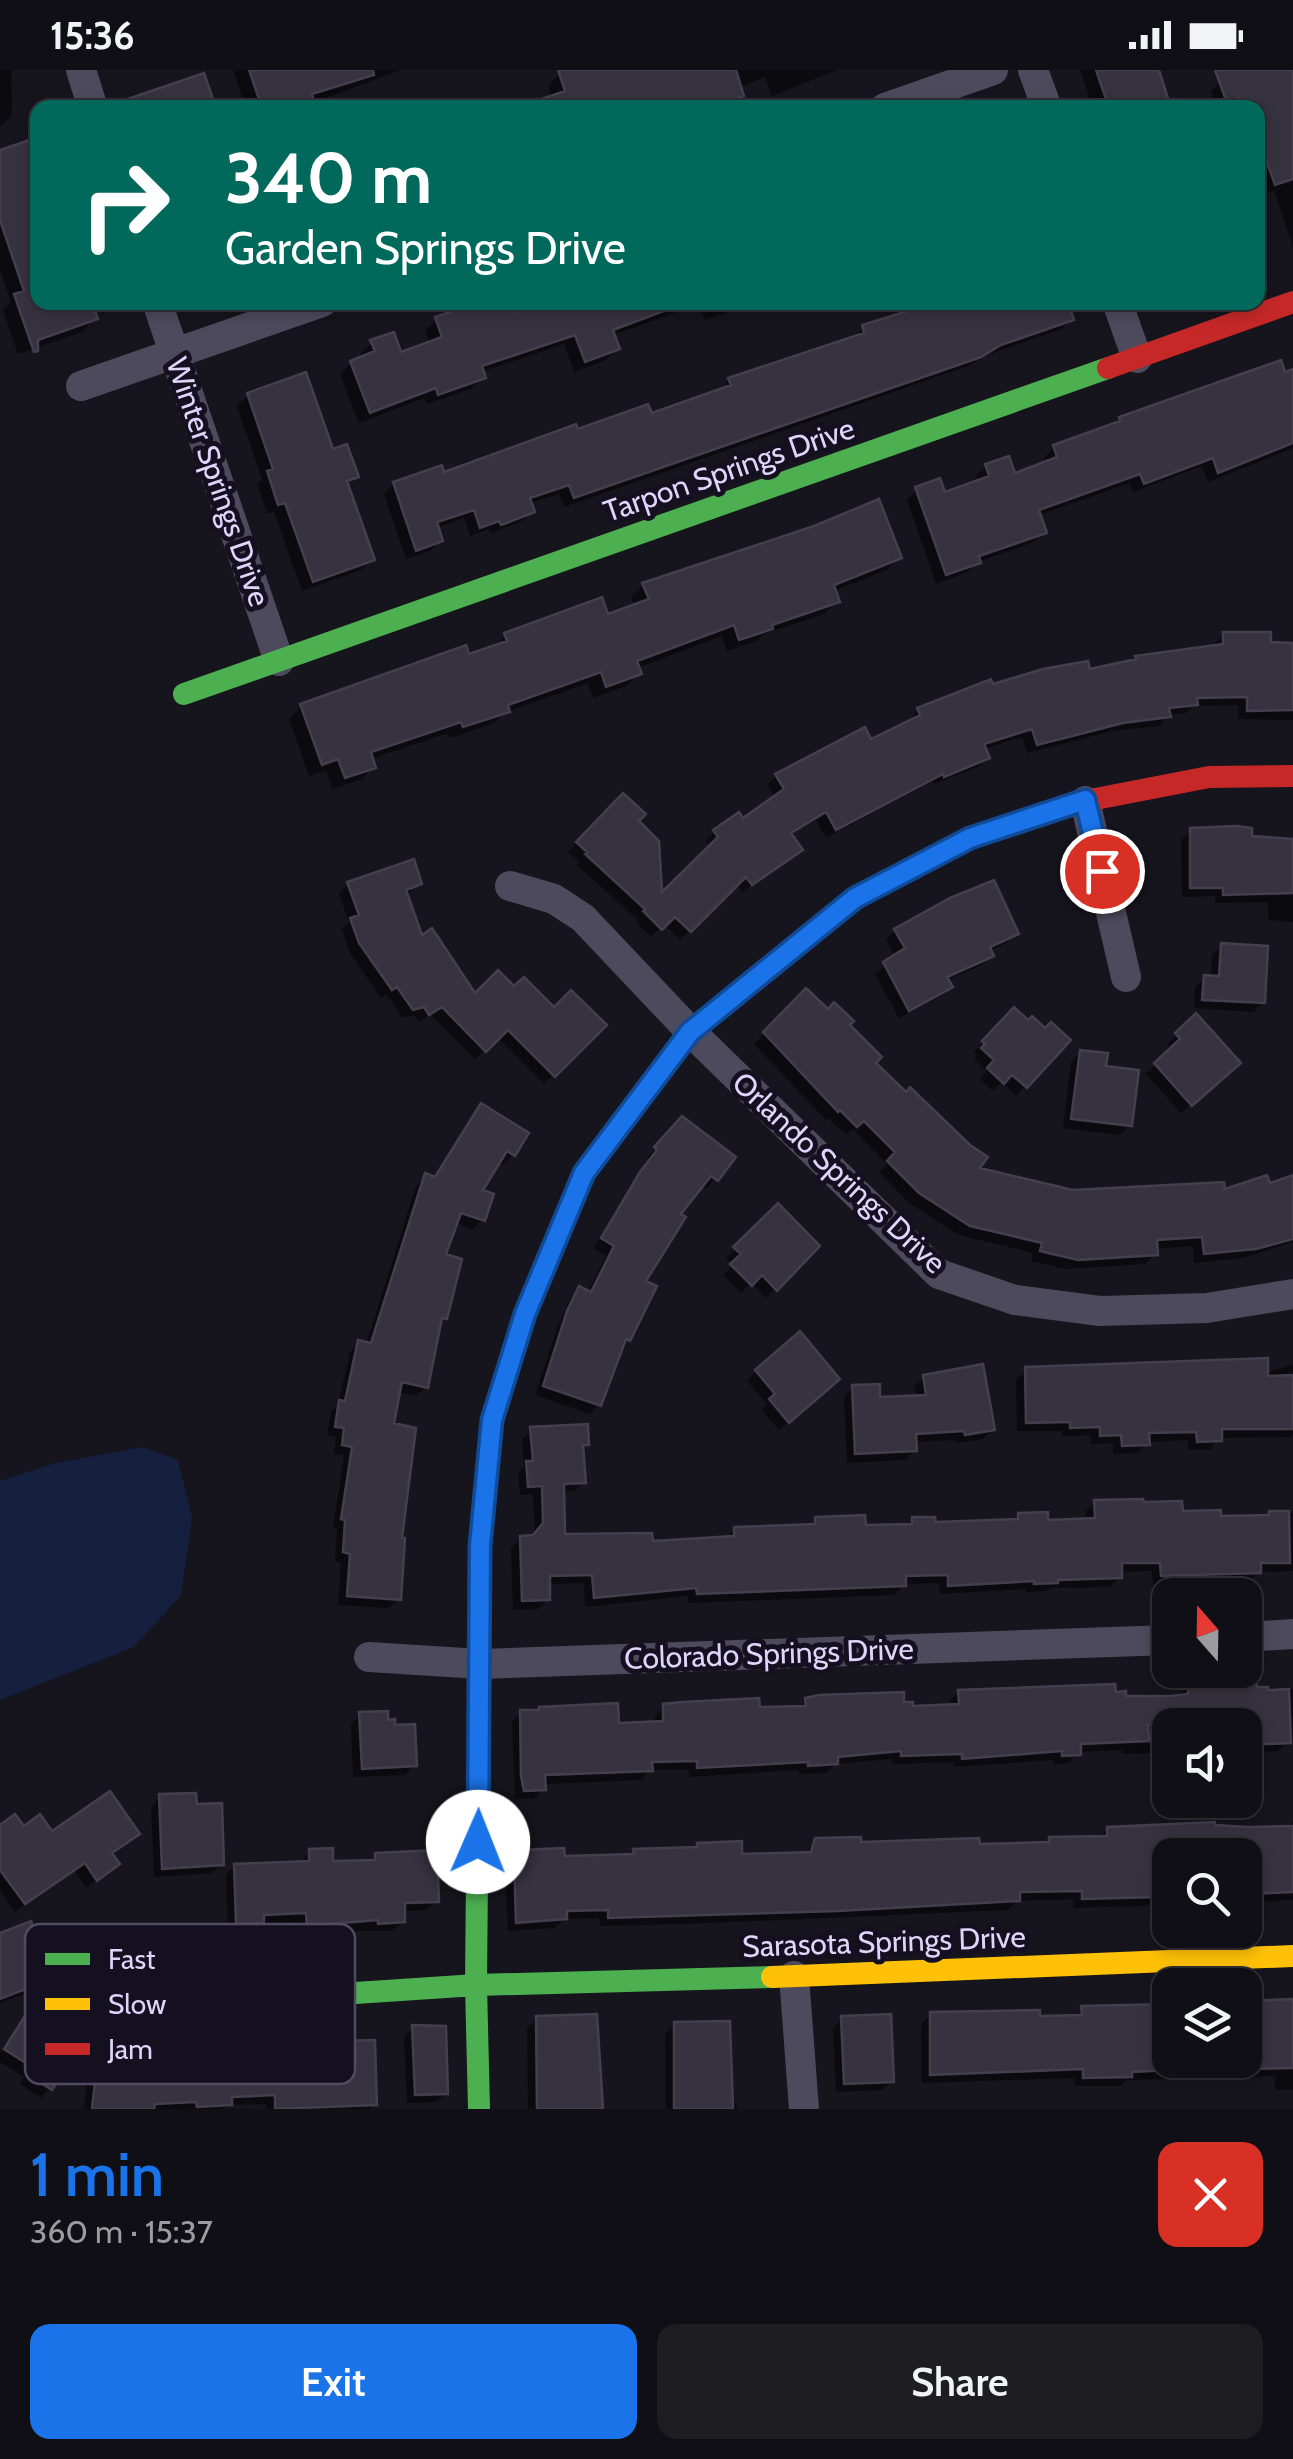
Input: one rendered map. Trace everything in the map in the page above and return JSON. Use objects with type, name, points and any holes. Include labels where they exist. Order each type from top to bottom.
[{"type":"street","points":[[81,70],[90,100]]},
{"type":"street","points":[[908,100],[993,70]]},
{"type":"street","points":[[1033,70],[1044,100]]},
{"type":"street","name":"Tarpon Springs Drive","points":[[184,694],[1293,302]]},
{"type":"street","name":"Winter Springs Drive","points":[[160,310],[279,661]]},
{"type":"street","points":[[80,386],[299,310]]},
{"type":"street","points":[[1120,310],[1137,358]]},
{"type":"street","points":[[479,2109],[476,1985],[480,1546],[492,1420],[525,1314],[584,1173],[690,1032],[855,898],[970,838],[1085,800],[1209,777],[1293,776]]},
{"type":"street","points":[[1085,800],[1126,977]]},
{"type":"street","name":"Orlando Springs Drive","points":[[510,886],[554,899],[582,918],[690,1032],[939,1274],[1015,1300],[1100,1311],[1207,1308],[1293,1294]]},
{"type":"street","points":[[1262,1635],[1293,1634]]},
{"type":"street","name":"Colorado Springs Drive","points":[[369,1657],[480,1664],[1152,1641]]},
{"type":"street","name":"Sarasota Springs Drive","points":[[355,1993],[476,1985],[1293,1956]]},
{"type":"street","points":[[794,1976],[804,2109]]},
{"type":"water","points":[[142,1447],[178,1460],[192,1518],[181,1595],[134,1647],[0,1700],[0,1481],[56,1463]]},
{"type":"building","points":[[249,70],[373,70],[374,75],[312,94],[313,98],[307,100],[259,100]]},
{"type":"building","points":[[558,70],[736,70],[744,96],[733,100],[539,100],[565,91]]},
{"type":"building","points":[[1096,70],[1159,70],[1168,100],[1106,100]]},
{"type":"building","points":[[1215,70],[1293,70],[1293,179],[1275,185],[1265,157],[1265,100],[1226,100]]},
{"type":"building","points":[[204,73],[213,100],[125,100]]},
{"type":"building","points":[[30,140],[30,310],[95,310],[98,319],[38,340],[38,351],[34,352],[14,294],[24,291],[0,220],[0,150]]},
{"type":"building","points":[[455,310],[667,310],[613,330],[620,349],[585,362],[575,335],[482,366],[486,378],[438,395],[436,388],[370,413],[350,361],[375,351],[370,340],[394,332],[401,352],[442,337],[435,317]]},
{"type":"building","points":[[911,310],[1071,310],[1074,320],[1001,345],[981,357],[574,498],[569,485],[530,498],[535,512],[501,525],[499,521],[480,528],[474,510],[437,522],[443,541],[416,551],[393,482],[442,465],[444,472],[576,424],[578,429],[648,404],[652,413],[731,385],[728,378],[864,333],[862,325]]},
{"type":"building","points":[[1281,360],[1285,372],[1293,369],[1293,443],[1218,473],[1213,458],[1144,484],[1140,474],[1039,510],[1047,533],[979,556],[981,563],[946,575],[915,487],[940,478],[945,492],[989,476],[985,464],[1009,456],[1015,473],[1057,457],[1053,445],[1120,421],[1119,417]]},
{"type":"building","points":[[306,372],[333,449],[347,444],[359,477],[347,481],[375,560],[313,582],[285,503],[278,505],[267,471],[273,469],[247,393]]},
{"type":"building","points":[[879,499],[902,558],[834,585],[840,602],[739,640],[734,625],[637,661],[642,674],[606,687],[601,672],[508,705],[510,712],[463,727],[461,722],[371,752],[376,768],[345,778],[338,759],[322,765],[300,704],[466,645],[469,654],[507,641],[504,633],[602,597],[608,614],[649,599],[642,583],[814,526]]},
{"type":"building","points":[[1223,632],[1271,632],[1271,642],[1293,643],[1293,710],[1247,711],[1247,697],[1197,698],[1198,705],[1169,708],[1171,717],[1123,723],[1037,745],[1032,729],[984,744],[990,758],[944,777],[943,774],[836,830],[826,812],[791,833],[803,850],[752,885],[746,877],[691,932],[675,917],[662,930],[576,842],[623,793],[646,814],[639,821],[659,841],[662,892],[718,837],[713,830],[739,812],[743,818],[784,789],[775,774],[865,727],[871,739],[920,715],[917,708],[991,679],[993,684],[1088,661],[1090,669],[1136,659],[1135,656],[1223,644]]},
{"type":"building","points":[[1190,828],[1252,828],[1252,836],[1293,839],[1293,893],[1223,895],[1223,888],[1190,888]]},
{"type":"building","points":[[414,859],[422,884],[406,890],[422,935],[432,928],[475,993],[498,970],[514,986],[524,977],[554,1007],[571,990],[607,1025],[555,1077],[508,1030],[486,1052],[442,1007],[429,1015],[424,1007],[413,1010],[397,987],[392,990],[359,943],[350,918],[359,915],[347,882]]},
{"type":"building","points":[[994,880],[1019,934],[990,947],[994,956],[947,977],[953,987],[909,1011],[883,962],[905,948],[894,929],[950,898]]},
{"type":"building","points":[[1221,943],[1268,946],[1265,1003],[1202,1000],[1204,975],[1219,976]]},
{"type":"building","points":[[806,988],[828,1009],[834,1002],[854,1021],[850,1025],[882,1057],[876,1063],[906,1092],[910,1087],[970,1145],[988,1157],[980,1168],[1073,1190],[1224,1182],[1225,1189],[1267,1175],[1270,1183],[1293,1175],[1293,1239],[1256,1249],[1204,1254],[1202,1237],[1157,1240],[1158,1255],[1078,1260],[1040,1251],[1042,1243],[970,1226],[919,1193],[887,1161],[895,1152],[864,1121],[857,1127],[838,1112],[763,1032]]},
{"type":"building","points":[[1014,1007],[1045,1028],[1051,1022],[1071,1040],[1027,1088],[1012,1075],[1004,1084],[987,1068],[994,1060],[981,1048],[985,1044],[982,1041]]},
{"type":"building","points":[[1196,1013],[1241,1063],[1192,1106],[1154,1063],[1180,1039],[1175,1033]]},
{"type":"building","points":[[1080,1050],[1108,1053],[1106,1066],[1139,1070],[1132,1126],[1071,1119]]},
{"type":"building","points":[[481,1103],[529,1133],[515,1156],[507,1151],[483,1190],[494,1194],[485,1221],[461,1213],[446,1254],[462,1259],[447,1319],[442,1318],[428,1388],[402,1382],[394,1423],[416,1428],[402,1538],[401,1600],[347,1596],[350,1554],[343,1552],[345,1520],[341,1519],[352,1447],[342,1445],[344,1428],[335,1427],[339,1400],[345,1401],[358,1340],[371,1343],[425,1173],[435,1177]]},
{"type":"building","points":[[682,1116],[736,1157],[718,1181],[711,1176],[681,1214],[686,1217],[646,1281],[657,1286],[630,1341],[626,1339],[601,1406],[543,1386],[579,1286],[591,1292],[614,1246],[601,1238],[657,1150],[654,1147]]},
{"type":"building","points":[[778,1203],[820,1246],[777,1291],[762,1275],[752,1286],[730,1264],[741,1254],[733,1247]]},
{"type":"building","points":[[800,1331],[840,1379],[789,1423],[769,1399],[775,1394],[755,1370]]},
{"type":"building","points":[[1268,1358],[1268,1376],[1293,1375],[1293,1429],[1222,1429],[1222,1441],[1197,1442],[1196,1432],[1149,1433],[1150,1445],[1122,1446],[1121,1435],[1100,1436],[1100,1427],[1070,1428],[1070,1422],[1026,1423],[1025,1367]]},
{"type":"building","points":[[983,1364],[995,1430],[965,1435],[964,1431],[916,1434],[917,1451],[855,1454],[852,1385],[880,1384],[880,1397],[926,1395],[923,1375]]},
{"type":"building","points":[[588,1424],[589,1445],[583,1445],[586,1483],[564,1484],[565,1534],[652,1533],[653,1541],[734,1536],[734,1527],[815,1524],[815,1517],[865,1515],[866,1525],[912,1524],[912,1517],[935,1517],[936,1522],[1018,1519],[1018,1513],[1048,1512],[1048,1520],[1095,1518],[1094,1500],[1143,1499],[1182,1501],[1183,1511],[1221,1510],[1221,1516],[1289,1511],[1290,1563],[1261,1563],[1261,1573],[1161,1576],[1160,1563],[1122,1563],[1122,1578],[1058,1583],[948,1586],[948,1575],[906,1576],[906,1586],[697,1594],[696,1588],[594,1598],[592,1575],[550,1576],[550,1600],[522,1601],[520,1536],[533,1535],[543,1523],[542,1486],[528,1487],[526,1461],[533,1461],[530,1427]]},
{"type":"building","points":[[1115,1684],[1116,1692],[1126,1691],[1126,1696],[1188,1694],[1188,1688],[1289,1689],[1291,1743],[1262,1744],[1262,1708],[1152,1708],[1149,1741],[1081,1744],[1081,1755],[1062,1756],[1062,1751],[962,1759],[962,1754],[901,1756],[901,1751],[838,1757],[838,1764],[808,1766],[808,1762],[697,1768],[697,1761],[652,1762],[653,1771],[545,1775],[546,1790],[524,1791],[521,1776],[520,1710],[539,1707],[618,1703],[619,1723],[663,1721],[663,1704],[759,1698],[760,1707],[806,1706],[805,1698],[819,1695],[904,1692],[904,1702],[913,1702],[913,1706],[959,1704],[958,1690]]},
{"type":"building","points":[[388,1711],[388,1720],[395,1719],[395,1725],[415,1724],[417,1766],[362,1769],[359,1712]]},
{"type":"building","points":[[110,1791],[140,1834],[112,1853],[120,1864],[97,1881],[85,1863],[25,1904],[0,1870],[0,1825],[15,1814],[24,1826],[40,1814],[52,1831]]},
{"type":"building","points":[[196,1793],[197,1804],[222,1803],[224,1865],[162,1869],[159,1794]]},
{"type":"building","points":[[1215,1822],[1247,1827],[1293,1826],[1293,1892],[1262,1893],[1262,1838],[1152,1838],[1152,1897],[1082,1899],[1082,1891],[1020,1892],[1020,1901],[608,1918],[608,1910],[567,1911],[567,1919],[516,1923],[514,1857],[519,1856],[519,1850],[564,1848],[565,1856],[634,1854],[633,1849],[742,1841],[742,1854],[811,1852],[815,1838],[861,1837],[861,1842],[979,1838],[980,1844],[1049,1842],[1049,1837],[1107,1836],[1107,1827]]},
{"type":"building","points":[[333,1848],[333,1861],[375,1860],[375,1853],[437,1850],[439,1902],[405,1903],[405,1922],[307,1924],[306,1913],[264,1915],[264,1923],[236,1924],[234,1864],[309,1861],[309,1849]]},
{"type":"building","points":[[31,1921],[32,1924],[25,1924],[25,1989],[0,1999],[0,1933]]},
{"type":"building","points":[[1293,1999],[1293,2068],[1262,2069],[1262,2000]]},
{"type":"building","points":[[1152,2004],[1152,2071],[1132,2072],[1132,2077],[1083,2078],[1083,2069],[930,2075],[930,2012],[1040,2010],[1040,2016],[1082,2015],[1081,2006]]},
{"type":"building","points":[[597,2014],[603,2109],[537,2109],[536,2016]]},
{"type":"building","points":[[891,2014],[894,2082],[844,2084],[841,2016]]},
{"type":"building","points":[[25,2016],[25,2062],[4,2049]]},
{"type":"building","points":[[730,2021],[733,2109],[674,2109],[674,2022]]},
{"type":"building","points":[[412,2025],[446,2026],[448,2094],[415,2095]]},
{"type":"building","points":[[375,2040],[377,2105],[275,2109],[275,2095],[232,2097],[232,2105],[197,2107],[196,2102],[155,2104],[154,2109],[92,2109],[95,2084],[355,2084],[355,2041]]},
{"type":"traffic: fast","points":[[184,694],[1108,368]]},
{"type":"traffic: fast","points":[[479,2109],[476,1985],[480,1546],[492,1420],[525,1314],[585,1173],[690,1031],[758,976]]},
{"type":"traffic: fast","points":[[355,1993],[476,1985],[772,1977]]},
{"type":"traffic: slow","points":[[772,1977],[1293,1956]]},
{"type":"traffic: jam","points":[[1108,368],[1293,302]]},
{"type":"traffic: jam","points":[[758,976],[855,898],[970,838],[1085,801],[1209,777],[1293,776]]},
{"type":"route","points":[[478,1842],[480,1546],[492,1420],[525,1314],[584,1173],[690,1032],[855,898],[970,838],[1085,800],[1102,871]]}]
